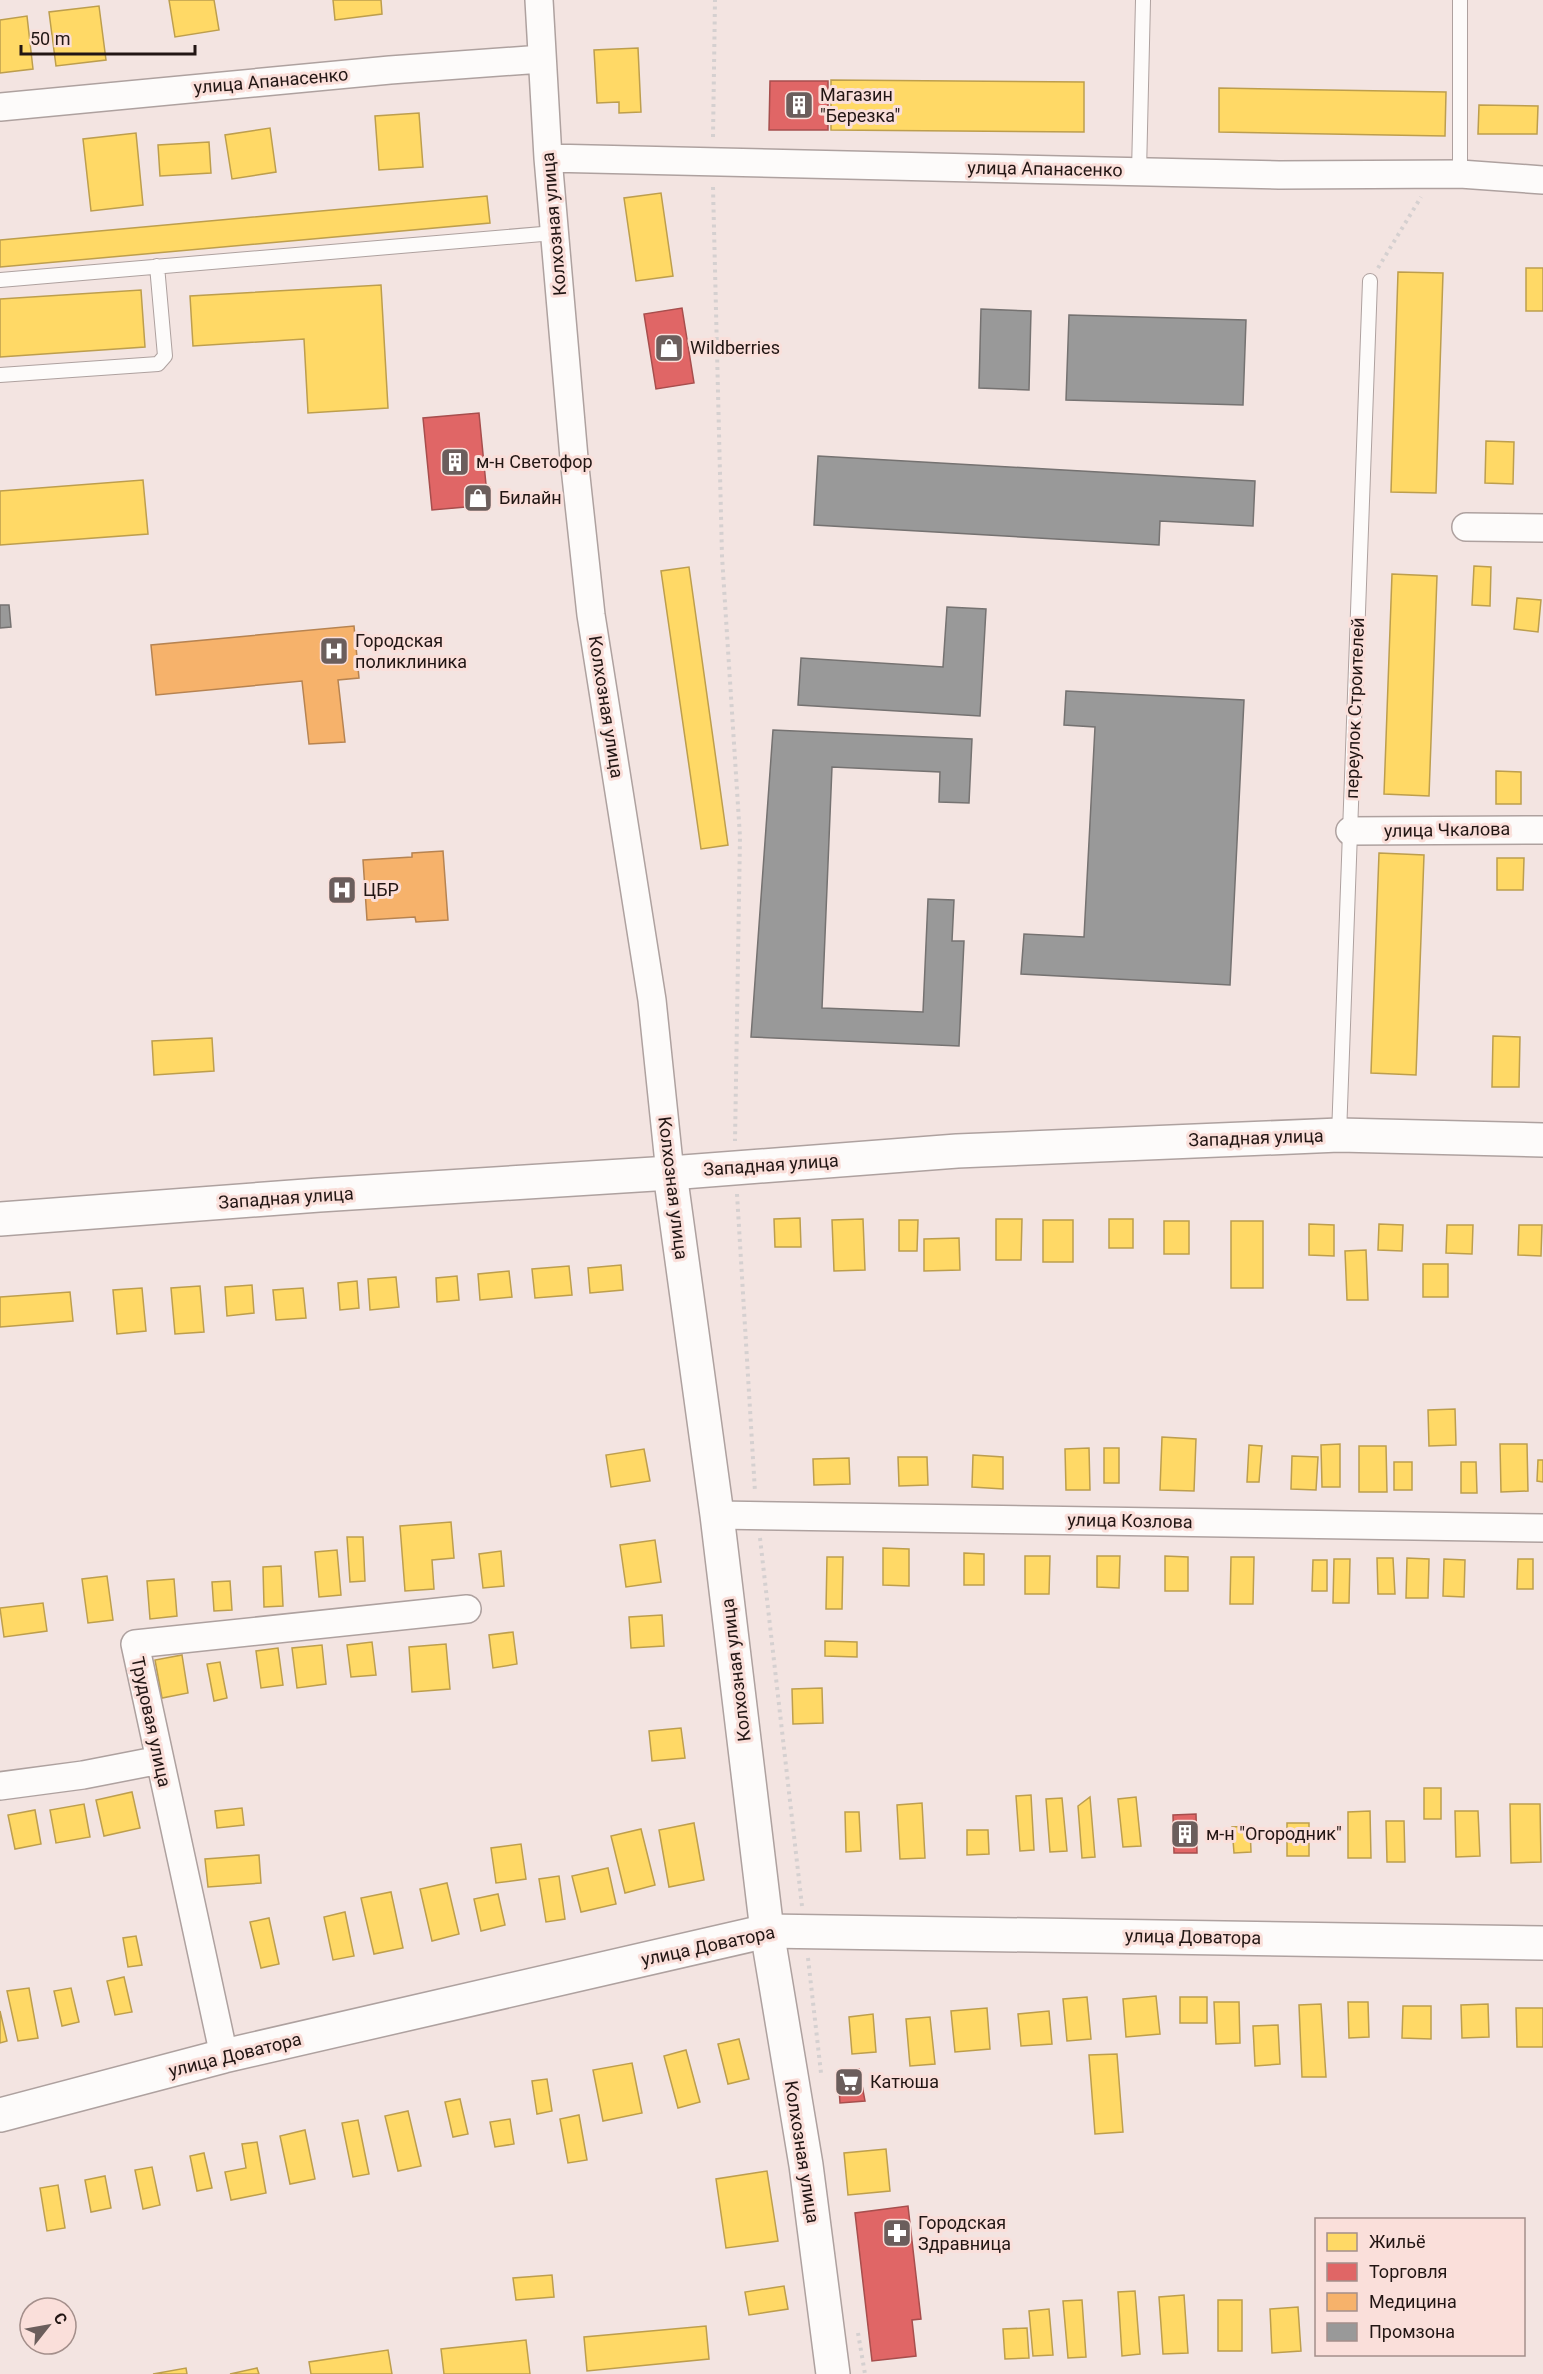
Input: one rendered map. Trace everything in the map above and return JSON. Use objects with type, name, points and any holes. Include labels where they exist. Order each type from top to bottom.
[{"type":"street","name":"Колхозная улица","points":[[539,0],[554,233],[591,615],[652,1000],[670,1173],[717,1515],[767,1930],[806,2165],[833,2374]]},
{"type":"street","name":"улица Апанасенко","points":[[0,107],[390,70],[542,59]]},
{"type":"street","name":"улица Апанасенко","points":[[548,158],[1279,175],[1448,174],[1543,180]]},
{"type":"street","points":[[1466,527],[1543,528]]},
{"type":"street","name":"улица Чкалова","points":[[1350,831],[1543,830]]},
{"type":"street","name":"Западная улица","points":[[0,1219],[957,1151],[1339,1135],[1543,1140]]},
{"type":"street","name":"улица Козлова","points":[[717,1515],[1543,1528]]},
{"type":"street","name":"Трудовая улица","points":[[224,2056],[135,1644],[467,1608]]},
{"type":"street","points":[[0,1786],[66,1778],[159,1760]]},
{"type":"street","name":"улица Доватора","points":[[0,2115],[224,2056],[767,1930],[1543,1942]]},
{"type":"lane","points":[[1139,172],[1143,0]]},
{"type":"lane","points":[[1448,174],[1460,0]]},
{"type":"lane","points":[[0,279],[554,233]]},
{"type":"lane","points":[[0,375],[158,364],[165,356],[157,266]]},
{"type":"lane","name":"переулок Строителей","points":[[1339,1135],[1370,282]]},
{"type":"path","points":[[1370,282],[1448,174]]},
{"type":"building: Жильё","points":[[169,0],[214,0],[219,30],[175,37]]},
{"type":"building: Жильё","points":[[333,0],[381,0],[382,14],[335,20]]},
{"type":"building: Жильё","points":[[99,6],[106,60],[56,66],[49,12]]},
{"type":"building: Жильё","points":[[27,16],[33,69],[0,73],[0,20]]},
{"type":"building: Жильё","points":[[638,48],[641,112],[619,113],[619,102],[597,103],[594,50]]},
{"type":"building: Жильё","points":[[831,80],[1084,82],[1084,132],[831,130]]},
{"type":"building: Жильё","points":[[1219,88],[1446,92],[1445,136],[1219,132]]},
{"type":"building: Жильё","points":[[1479,105],[1538,106],[1537,134],[1478,134]]},
{"type":"building: Жильё","points":[[419,113],[423,167],[379,170],[375,116]]},
{"type":"building: Жильё","points":[[270,128],[276,172],[232,179],[225,135]]},
{"type":"building: Жильё","points":[[136,133],[143,205],[91,211],[83,139]]},
{"type":"building: Жильё","points":[[209,142],[211,173],[160,176],[158,145]]},
{"type":"building: Жильё","points":[[661,193],[673,276],[636,281],[624,198]]},
{"type":"building: Жильё","points":[[487,196],[490,223],[0,267],[0,240]]},
{"type":"building: Жильё","points":[[1526,268],[1543,268],[1543,311],[1526,311]]},
{"type":"building: Жильё","points":[[1398,272],[1443,273],[1436,493],[1391,492]]},
{"type":"building: Жильё","points":[[381,285],[388,408],[308,413],[304,339],[193,346],[190,296]]},
{"type":"building: Жильё","points":[[141,290],[145,347],[0,357],[0,299]]},
{"type":"building: Жильё","points":[[1486,441],[1514,442],[1513,484],[1485,483]]},
{"type":"building: Жильё","points":[[143,480],[148,534],[0,545],[0,491]]},
{"type":"building: Жильё","points":[[1474,566],[1491,567],[1490,606],[1472,605]]},
{"type":"building: Жильё","points":[[689,567],[728,845],[701,849],[661,571]]},
{"type":"building: Жильё","points":[[1392,574],[1437,576],[1429,796],[1384,794]]},
{"type":"building: Жильё","points":[[1517,598],[1541,600],[1538,632],[1514,629]]},
{"type":"building: Жильё","points":[[1496,771],[1521,772],[1521,804],[1496,804]]},
{"type":"building: Жильё","points":[[1379,853],[1424,855],[1416,1075],[1371,1073]]},
{"type":"building: Жильё","points":[[1497,858],[1524,858],[1523,890],[1497,890]]},
{"type":"building: Жильё","points":[[1493,1036],[1520,1037],[1519,1087],[1492,1087]]},
{"type":"building: Жильё","points":[[212,1038],[214,1071],[154,1075],[152,1041]]},
{"type":"building: Жильё","points":[[800,1218],[801,1247],[775,1247],[774,1219]]},
{"type":"building: Жильё","points":[[863,1219],[865,1270],[834,1271],[832,1220]]},
{"type":"building: Жильё","points":[[996,1219],[1022,1219],[1021,1260],[996,1260]]},
{"type":"building: Жильё","points":[[1109,1219],[1133,1219],[1133,1248],[1109,1248]]},
{"type":"building: Жильё","points":[[899,1220],[918,1220],[917,1251],[899,1251]]},
{"type":"building: Жильё","points":[[1043,1220],[1073,1220],[1073,1262],[1043,1262]]},
{"type":"building: Жильё","points":[[1164,1221],[1189,1221],[1189,1254],[1164,1254]]},
{"type":"building: Жильё","points":[[1231,1221],[1263,1221],[1263,1288],[1231,1288]]},
{"type":"building: Жильё","points":[[1309,1224],[1334,1225],[1334,1256],[1309,1255]]},
{"type":"building: Жильё","points":[[1379,1224],[1403,1225],[1402,1251],[1378,1250]]},
{"type":"building: Жильё","points":[[1447,1225],[1473,1225],[1472,1254],[1446,1253]]},
{"type":"building: Жильё","points":[[1519,1225],[1542,1225],[1541,1256],[1518,1255]]},
{"type":"building: Жильё","points":[[959,1238],[960,1270],[924,1271],[924,1239]]},
{"type":"building: Жильё","points":[[1366,1250],[1368,1300],[1347,1300],[1345,1251]]},
{"type":"building: Жильё","points":[[1423,1264],[1448,1264],[1448,1297],[1423,1297]]},
{"type":"building: Жильё","points":[[621,1265],[623,1290],[590,1293],[588,1268]]},
{"type":"building: Жильё","points":[[569,1266],[572,1295],[535,1298],[532,1269]]},
{"type":"building: Жильё","points":[[509,1271],[512,1297],[480,1300],[478,1274]]},
{"type":"building: Жильё","points":[[457,1276],[459,1300],[437,1302],[436,1278]]},
{"type":"building: Жильё","points":[[396,1277],[399,1307],[370,1310],[368,1279]]},
{"type":"building: Жильё","points":[[357,1281],[359,1308],[340,1310],[338,1283]]},
{"type":"building: Жильё","points":[[252,1285],[254,1313],[227,1316],[225,1287]]},
{"type":"building: Жильё","points":[[200,1286],[204,1332],[175,1334],[171,1288]]},
{"type":"building: Жильё","points":[[142,1288],[146,1331],[117,1334],[113,1290]]},
{"type":"building: Жильё","points":[[303,1288],[306,1318],[276,1320],[273,1290]]},
{"type":"building: Жильё","points":[[70,1292],[73,1321],[0,1327],[0,1297]]},
{"type":"building: Жильё","points":[[1455,1409],[1456,1445],[1429,1446],[1428,1410]]},
{"type":"building: Жильё","points":[[1162,1437],[1196,1439],[1194,1491],[1160,1490]]},
{"type":"building: Жильё","points":[[1340,1444],[1340,1487],[1322,1487],[1321,1445]]},
{"type":"building: Жильё","points":[[1500,1444],[1527,1444],[1528,1491],[1501,1492]]},
{"type":"building: Жильё","points":[[1249,1445],[1262,1446],[1259,1482],[1247,1482]]},
{"type":"building: Жильё","points":[[1359,1446],[1386,1446],[1387,1492],[1359,1492]]},
{"type":"building: Жильё","points":[[1089,1448],[1090,1490],[1066,1490],[1065,1449]]},
{"type":"building: Жильё","points":[[1104,1448],[1119,1448],[1119,1483],[1104,1483]]},
{"type":"building: Жильё","points":[[644,1449],[650,1481],[611,1487],[606,1455]]},
{"type":"building: Жильё","points":[[973,1455],[1003,1457],[1003,1489],[972,1487]]},
{"type":"building: Жильё","points":[[1292,1456],[1318,1457],[1316,1490],[1291,1489]]},
{"type":"building: Жильё","points":[[898,1457],[927,1457],[928,1485],[899,1486]]},
{"type":"building: Жильё","points":[[849,1458],[850,1484],[814,1485],[813,1459]]},
{"type":"building: Жильё","points":[[1538,1460],[1543,1460],[1543,1482],[1537,1481]]},
{"type":"building: Жильё","points":[[1394,1462],[1412,1462],[1412,1490],[1394,1490]]},
{"type":"building: Жильё","points":[[1461,1462],[1476,1462],[1477,1493],[1461,1493]]},
{"type":"building: Жильё","points":[[451,1522],[454,1558],[432,1560],[434,1589],[405,1591],[400,1526]]},
{"type":"building: Жильё","points":[[347,1537],[363,1537],[365,1581],[350,1582]]},
{"type":"building: Жильё","points":[[655,1540],[661,1582],[626,1587],[620,1545]]},
{"type":"building: Жильё","points":[[883,1548],[909,1549],[909,1586],[883,1585]]},
{"type":"building: Жильё","points":[[337,1550],[341,1595],[319,1597],[315,1552]]},
{"type":"building: Жильё","points":[[501,1551],[504,1586],[483,1588],[479,1554]]},
{"type":"building: Жильё","points":[[964,1553],[984,1554],[984,1585],[964,1585]]},
{"type":"building: Жильё","points":[[1025,1556],[1050,1556],[1049,1594],[1025,1594]]},
{"type":"building: Жильё","points":[[1097,1556],[1120,1556],[1119,1588],[1097,1587]]},
{"type":"building: Жильё","points":[[1165,1556],[1188,1557],[1188,1591],[1165,1591]]},
{"type":"building: Жильё","points":[[827,1557],[843,1557],[842,1609],[826,1609]]},
{"type":"building: Жильё","points":[[1231,1557],[1254,1557],[1253,1604],[1230,1604]]},
{"type":"building: Жильё","points":[[1377,1558],[1393,1558],[1395,1594],[1378,1594]]},
{"type":"building: Жильё","points":[[1407,1558],[1429,1559],[1428,1598],[1406,1598]]},
{"type":"building: Жильё","points":[[1334,1559],[1350,1559],[1349,1603],[1333,1603]]},
{"type":"building: Жильё","points":[[1444,1559],[1465,1560],[1464,1597],[1443,1596]]},
{"type":"building: Жильё","points":[[1518,1559],[1533,1559],[1533,1589],[1517,1589]]},
{"type":"building: Жильё","points":[[1313,1560],[1327,1560],[1327,1591],[1312,1591]]},
{"type":"building: Жильё","points":[[281,1566],[283,1606],[264,1607],[263,1567]]},
{"type":"building: Жильё","points":[[107,1576],[113,1620],[88,1623],[82,1579]]},
{"type":"building: Жильё","points":[[174,1579],[177,1616],[150,1619],[147,1581]]},
{"type":"building: Жильё","points":[[230,1581],[232,1610],[214,1611],[212,1582]]},
{"type":"building: Жильё","points":[[43,1603],[47,1631],[4,1637],[0,1608]]},
{"type":"building: Жильё","points":[[662,1615],[664,1646],[631,1648],[629,1617]]},
{"type":"building: Жильё","points":[[513,1632],[517,1664],[493,1668],[489,1635]]},
{"type":"building: Жильё","points":[[825,1641],[857,1642],[857,1657],[825,1656]]},
{"type":"building: Жильё","points":[[372,1642],[376,1675],[351,1677],[347,1645]]},
{"type":"building: Жильё","points":[[446,1644],[450,1689],[412,1692],[409,1647]]},
{"type":"building: Жильё","points":[[322,1645],[326,1684],[297,1688],[292,1648]]},
{"type":"building: Жильё","points":[[278,1648],[283,1685],[261,1688],[256,1651]]},
{"type":"building: Жильё","points":[[182,1655],[188,1693],[162,1698],[155,1660]]},
{"type":"building: Жильё","points":[[220,1662],[227,1698],[214,1701],[207,1664]]},
{"type":"building: Жильё","points":[[822,1688],[823,1723],[793,1724],[792,1689]]},
{"type":"building: Жильё","points":[[681,1728],[685,1758],[652,1761],[649,1731]]},
{"type":"building: Жильё","points":[[1424,1788],[1441,1788],[1441,1819],[1424,1819]]},
{"type":"building: Жильё","points":[[132,1792],[140,1828],[104,1836],[96,1800]]},
{"type":"building: Жильё","points":[[1031,1795],[1034,1850],[1020,1851],[1016,1796]]},
{"type":"building: Жильё","points":[[1090,1797],[1095,1857],[1082,1858],[1078,1806]]},
{"type":"building: Жильё","points":[[1136,1797],[1141,1846],[1123,1847],[1118,1799]]},
{"type":"building: Жильё","points":[[1062,1798],[1067,1851],[1050,1852],[1046,1799]]},
{"type":"building: Жильё","points":[[922,1803],[925,1858],[900,1859],[897,1805]]},
{"type":"building: Жильё","points":[[84,1804],[90,1837],[56,1843],[50,1810]]},
{"type":"building: Жильё","points":[[1510,1804],[1540,1804],[1541,1862],[1511,1863]]},
{"type":"building: Жильё","points":[[242,1808],[244,1825],[217,1828],[215,1811]]},
{"type":"building: Жильё","points":[[35,1810],[41,1844],[15,1849],[8,1815]]},
{"type":"building: Жильё","points":[[1370,1811],[1371,1858],[1348,1858],[1348,1812]]},
{"type":"building: Жильё","points":[[1455,1811],[1478,1811],[1480,1856],[1456,1857]]},
{"type":"building: Жильё","points":[[845,1812],[859,1812],[861,1851],[846,1852]]},
{"type":"building: Жильё","points":[[1386,1821],[1404,1821],[1405,1862],[1387,1862]]},
{"type":"building: Жильё","points":[[694,1823],[704,1880],[669,1887],[659,1830]]},
{"type":"building: Жильё","points":[[1287,1823],[1309,1823],[1309,1856],[1287,1856]]},
{"type":"building: Жильё","points":[[1250,1826],[1251,1852],[1234,1853],[1232,1827]]},
{"type":"building: Жильё","points":[[641,1829],[655,1885],[625,1893],[611,1836]]},
{"type":"building: Жильё","points":[[967,1830],[988,1830],[989,1854],[967,1855]]},
{"type":"building: Жильё","points":[[521,1844],[526,1879],[496,1883],[491,1848]]},
{"type":"building: Жильё","points":[[259,1855],[261,1883],[208,1887],[205,1859]]},
{"type":"building: Жильё","points":[[608,1868],[616,1904],[581,1912],[572,1876]]},
{"type":"building: Жильё","points":[[559,1876],[565,1919],[546,1922],[539,1879]]},
{"type":"building: Жильё","points":[[447,1883],[459,1934],[432,1941],[420,1889]]},
{"type":"building: Жильё","points":[[391,1892],[403,1948],[374,1954],[361,1898]]},
{"type":"building: Жильё","points":[[498,1894],[505,1925],[481,1931],[474,1899]]},
{"type":"building: Жильё","points":[[345,1912],[354,1956],[333,1960],[324,1917]]},
{"type":"building: Жильё","points":[[269,1918],[279,1964],[261,1968],[250,1922]]},
{"type":"building: Жильё","points":[[136,1936],[142,1965],[128,1967],[123,1938]]},
{"type":"building: Жильё","points":[[124,1977],[132,2012],[115,2015],[107,1981]]},
{"type":"building: Жильё","points":[[29,1988],[38,2038],[18,2041],[7,1991]]},
{"type":"building: Жильё","points":[[71,1988],[79,2022],[62,2026],[54,1991]]},
{"type":"building: Жильё","points":[[1156,1996],[1160,2034],[1126,2037],[1123,1999]]},
{"type":"building: Жильё","points":[[1087,1997],[1091,2039],[1067,2041],[1063,1999]]},
{"type":"building: Жильё","points":[[1180,1997],[1207,1997],[1207,2023],[1180,2023]]},
{"type":"building: Жильё","points":[[1214,2002],[1239,2002],[1240,2043],[1216,2044]]},
{"type":"building: Жильё","points":[[1348,2002],[1368,2002],[1369,2037],[1349,2038]]},
{"type":"building: Жильё","points":[[1321,2004],[1326,2077],[1302,2077],[1299,2005]]},
{"type":"building: Жильё","points":[[1488,2004],[1489,2037],[1462,2038],[1461,2005]]},
{"type":"building: Жильё","points":[[1403,2006],[1431,2006],[1431,2039],[1402,2038]]},
{"type":"building: Жильё","points":[[987,2008],[990,2049],[955,2052],[951,2011]]},
{"type":"building: Жильё","points":[[1516,2008],[1543,2008],[1543,2047],[1517,2047]]},
{"type":"building: Жильё","points":[[0,2011],[7,2041],[0,2043]]},
{"type":"building: Жильё","points":[[1049,2011],[1052,2044],[1021,2046],[1018,2014]]},
{"type":"building: Жильё","points":[[873,2014],[876,2052],[852,2054],[849,2017]]},
{"type":"building: Жильё","points":[[930,2017],[935,2064],[910,2066],[906,2019]]},
{"type":"building: Жильё","points":[[1278,2025],[1280,2064],[1255,2066],[1253,2026]]},
{"type":"building: Жильё","points":[[739,2039],[749,2079],[728,2084],[718,2044]]},
{"type":"building: Жильё","points":[[686,2050],[700,2102],[678,2108],[664,2056]]},
{"type":"building: Жильё","points":[[1117,2054],[1123,2132],[1095,2134],[1089,2055]]},
{"type":"building: Жильё","points":[[632,2063],[642,2113],[603,2121],[593,2070]]},
{"type":"building: Жильё","points":[[547,2079],[552,2111],[537,2114],[532,2081]]},
{"type":"building: Жильё","points":[[460,2099],[468,2134],[453,2137],[445,2102]]},
{"type":"building: Жильё","points":[[408,2111],[421,2166],[398,2171],[385,2116]]},
{"type":"building: Жильё","points":[[579,2115],[587,2160],[568,2163],[560,2119]]},
{"type":"building: Жильё","points":[[510,2119],[514,2144],[495,2147],[490,2122]]},
{"type":"building: Жильё","points":[[358,2120],[369,2174],[353,2177],[342,2123]]},
{"type":"building: Жильё","points":[[305,2130],[315,2179],[290,2184],[280,2136]]},
{"type":"building: Жильё","points":[[257,2142],[266,2193],[231,2200],[225,2172],[246,2168],[242,2144]]},
{"type":"building: Жильё","points":[[886,2149],[890,2191],[848,2195],[844,2153]]},
{"type":"building: Жильё","points":[[204,2153],[212,2188],[197,2191],[190,2156]]},
{"type":"building: Жильё","points":[[152,2167],[160,2205],[143,2209],[135,2170]]},
{"type":"building: Жильё","points":[[767,2171],[778,2241],[726,2248],[716,2179]]},
{"type":"building: Жильё","points":[[105,2176],[111,2208],[91,2212],[85,2180]]},
{"type":"building: Жильё","points":[[58,2185],[65,2228],[47,2231],[40,2188]]},
{"type":"building: Жильё","points":[[552,2275],[554,2297],[516,2300],[513,2278]]},
{"type":"building: Жильё","points":[[784,2286],[788,2309],[749,2315],[745,2292]]},
{"type":"building: Жильё","points":[[1135,2291],[1140,2354],[1122,2356],[1118,2292]]},
{"type":"building: Жильё","points":[[1184,2295],[1188,2353],[1163,2354],[1159,2297]]},
{"type":"building: Жильё","points":[[1082,2300],[1086,2357],[1068,2358],[1063,2301]]},
{"type":"building: Жильё","points":[[1218,2300],[1242,2300],[1242,2351],[1218,2351]]},
{"type":"building: Жильё","points":[[1298,2307],[1301,2351],[1272,2353],[1270,2309]]},
{"type":"building: Жильё","points":[[1049,2309],[1053,2355],[1033,2356],[1029,2311]]},
{"type":"building: Жильё","points":[[706,2326],[709,2359],[587,2371],[584,2337]]},
{"type":"building: Жильё","points":[[1027,2328],[1029,2358],[1005,2359],[1003,2329]]},
{"type":"building: Жильё","points":[[526,2340],[530,2374],[444,2374],[441,2349]]},
{"type":"building: Жильё","points":[[388,2350],[392,2374],[311,2374],[309,2362]]},
{"type":"building: Жильё","points":[[186,2368],[187,2374],[153,2374]]},
{"type":"building: Жильё","points":[[257,2368],[259,2374],[230,2374]]},
{"type":"building: Торговля","name":"Магазин \"Березка\"","points":[[770,81],[828,81],[828,130],[769,130]]},
{"type":"building: Торговля","name":"Wildberries","points":[[682,308],[694,383],[656,389],[644,314]]},
{"type":"building: Торговля","name":"м-н Светофор","points":[[479,413],[488,505],[432,510],[423,418]]},
{"type":"building: Торговля","name":"м-н \"Огородник\"","points":[[1196,1814],[1197,1853],[1174,1853],[1173,1815]]},
{"type":"building: Торговля","points":[[859,2069],[865,2101],[840,2103],[838,2075]]},
{"type":"building: Торговля","points":[[908,2206],[921,2319],[912,2320],[916,2356],[872,2361],[855,2213]]},
{"type":"building: Медицина","points":[[354,626],[359,678],[338,680],[345,742],[309,744],[302,681],[156,695],[151,645]]},
{"type":"building: Медицина","points":[[443,851],[448,920],[416,922],[415,917],[367,920],[363,860],[412,857],[412,853]]},
{"type":"building: Промзона","points":[[981,309],[1031,311],[1029,390],[979,388]]},
{"type":"building: Промзона","points":[[1069,315],[1246,320],[1243,405],[1066,400]]},
{"type":"building: Промзона","points":[[818,456],[1255,481],[1253,526],[1160,521],[1159,545],[814,525]]},
{"type":"building: Промзона","points":[[0,605],[9,605],[11,627],[0,628]]},
{"type":"building: Промзона","points":[[947,607],[986,609],[980,716],[798,705],[801,658],[943,667]]},
{"type":"building: Промзона","points":[[1066,691],[1244,700],[1230,985],[1021,974],[1024,934],[1084,937],[1095,727],[1064,725]]},
{"type":"building: Промзона","points":[[773,730],[972,739],[969,803],[939,802],[940,772],[832,767],[822,1008],[923,1012],[928,899],[954,900],[952,941],[964,941],[959,1046],[751,1037]]},
{"type":"place","name":"Магазин \"Березка\"","points":[[799,105]]},
{"type":"place","name":"Wildberries","points":[[669,348]]},
{"type":"place","name":"м-н Светофор","points":[[455,462]]},
{"type":"place","name":"Билайн","points":[[478,498]]},
{"type":"place","name":"Городская поликлиника","points":[[334,651]]},
{"type":"place","name":"ЦБР","points":[[342,890]]},
{"type":"place","name":"м-н \"Огородник\"","points":[[1185,1834]]},
{"type":"place","name":"Катюша","points":[[849,2082]]},
{"type":"place","name":"Городская Здравница","points":[[897,2233]]}]
